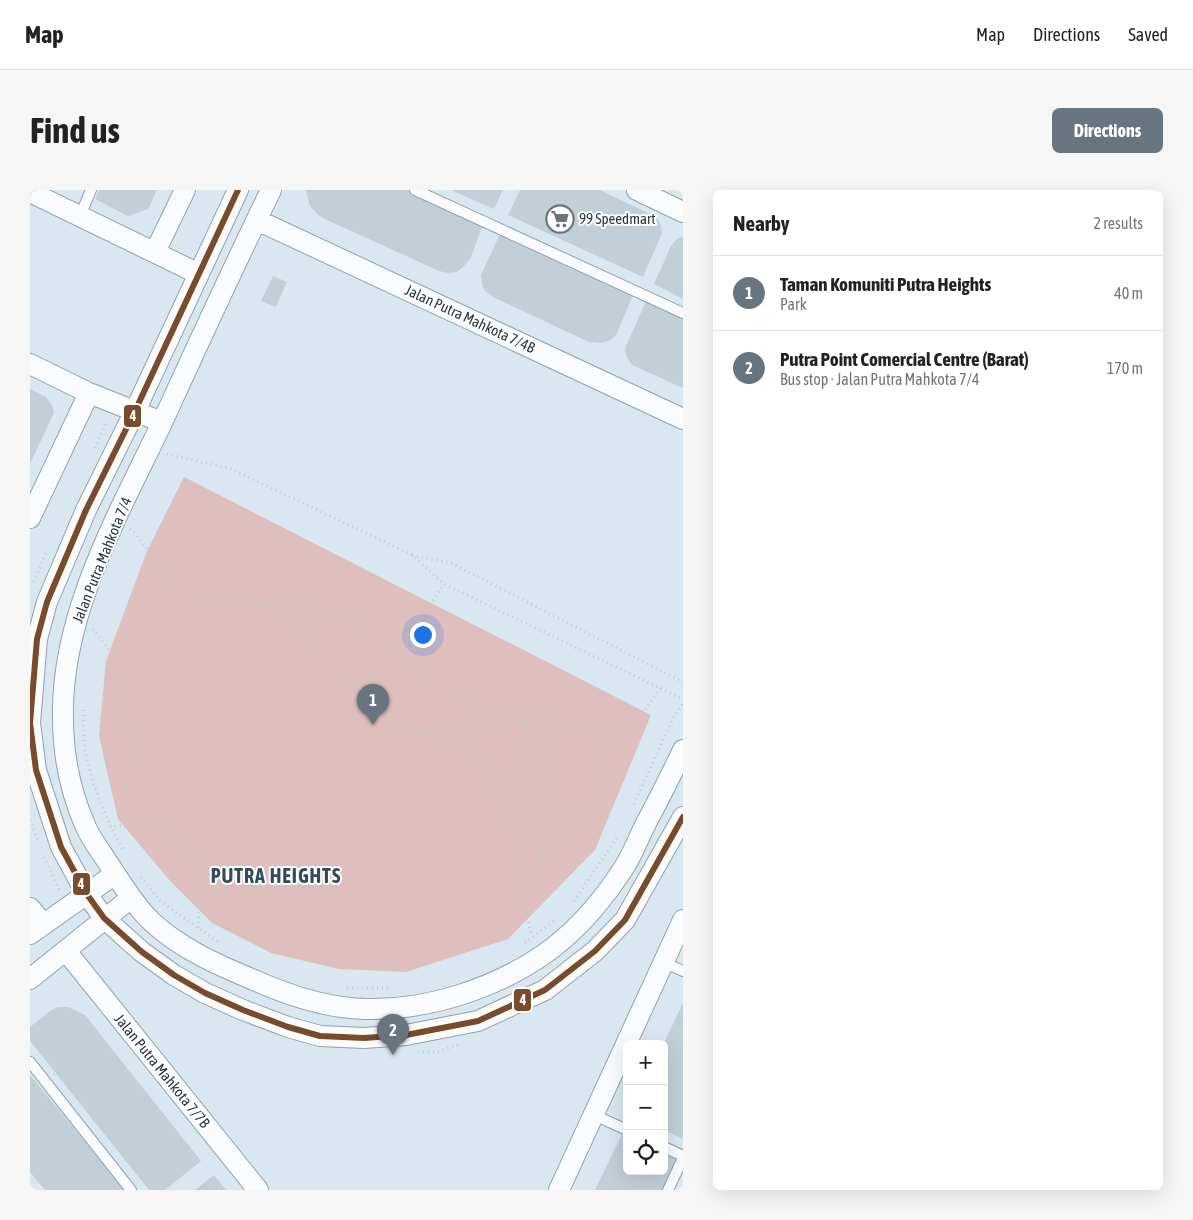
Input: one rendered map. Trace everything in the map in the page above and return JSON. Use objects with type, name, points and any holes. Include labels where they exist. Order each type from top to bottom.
[{"type":"street","points":[[156,252],[185,190]]},
{"type":"street","name":"Jalan Putra Mahkota 7/4","points":[[238,190],[135,411],[86,510],[47,602],[38,639],[30,723],[36,770],[61,847],[86,893],[104,918],[142,952],[174,975],[205,993],[243,1010],[288,1027],[320,1036],[364,1038],[406,1034],[478,1021],[545,990],[588,957],[625,920],[683,817]]},
{"type":"street","name":"Jalan Putra Mahkota 7/4","points":[[271,190],[162,422],[127,525],[91,579],[74,629],[64,676],[62,713],[64,752],[76,799],[85,827],[131,898],[152,922],[177,942],[211,962],[284,993],[323,1004],[367,1009],[404,1006],[440,1000],[483,986],[516,970],[544,954],[586,918],[621,873],[682,752]]},
{"type":"street","points":[[637,190],[683,212]]},
{"type":"street","points":[[30,192],[199,274]]},
{"type":"street","name":"Jalan Putra Mahkota 7/4B","points":[[256,220],[683,418]]},
{"type":"street","points":[[30,364],[89,393],[162,422]]},
{"type":"street","points":[[30,518],[89,393]]},
{"type":"street","points":[[30,908],[36,929],[115,874]]},
{"type":"street","points":[[30,979],[131,898]]},
{"type":"street","points":[[559,1190],[683,920]]},
{"type":"street","name":"Jalan Putra Mahkota 7/7B","points":[[66,951],[258,1190]]},
{"type":"lane","points":[[80,216],[92,190]]},
{"type":"lane","points":[[415,190],[683,312]]},
{"type":"lane","points":[[663,962],[683,971]]},
{"type":"lane","points":[[30,1062],[131,1190]]},
{"type":"lane","points":[[594,1115],[623,1128]]},
{"type":"lane","points":[[668,1149],[683,1157],[668,1190]]},
{"type":"path","points":[[162,463],[169,447]]},
{"type":"path","points":[[166,454],[230,469],[412,555],[451,563],[683,682]]},
{"type":"path","points":[[127,525],[128,538]]},
{"type":"path","points":[[127,525],[184,588],[200,596],[219,601],[316,609],[344,617],[373,631],[454,694],[485,712],[510,719],[551,720],[574,724],[592,735],[604,754],[609,779],[608,793],[601,808],[593,817],[545,854],[536,866],[526,895],[526,910],[533,937]]},
{"type":"path","points":[[412,555],[444,584],[683,699]]},
{"type":"path","points":[[402,652],[420,619],[444,584]]},
{"type":"path","points":[[261,604],[286,617],[315,638],[338,659],[363,695],[378,709],[397,722],[418,730],[441,735],[463,736],[527,720]]},
{"type":"path","points":[[90,637],[95,620]]},
{"type":"path","points":[[93,628],[127,675],[118,706],[120,714],[138,745],[139,754],[130,772],[123,808],[128,818],[134,823]]},
{"type":"path","points":[[601,749],[637,722],[660,688]]},
{"type":"path","points":[[83,703],[85,749],[110,827],[124,852]]},
{"type":"path","points":[[632,808],[674,716],[683,704]]},
{"type":"path","points":[[527,720],[534,782],[544,800],[553,810],[577,829]]},
{"type":"path","points":[[527,720],[516,740],[512,782],[541,824],[539,833],[541,859]]},
{"type":"path","points":[[574,724],[557,738],[548,752],[546,763],[548,779],[551,792],[558,799],[593,817]]},
{"type":"path","points":[[471,734],[509,814],[530,881]]},
{"type":"path","points":[[30,820],[40,847]]},
{"type":"path","points":[[110,827],[134,823],[150,824],[170,831],[186,844],[193,858],[196,872],[199,929]]},
{"type":"path","points":[[573,903],[620,834]]},
{"type":"path","points":[[44,855],[67,906]]},
{"type":"path","points":[[139,874],[160,901],[220,944]]},
{"type":"path","points":[[520,947],[560,916]]},
{"type":"path","points":[[342,988],[397,988]]},
{"type":"path","points":[[414,1052],[437,1052],[464,1042]]},
{"type":"shaded area","points":[[184,477],[651,715],[595,850],[508,939],[406,972],[339,969],[271,953],[212,923],[171,882],[118,819],[99,736],[106,661],[147,551]]},
{"type":"building","points":[[99,190],[157,190],[148,209],[128,216],[95,199]]},
{"type":"building","points":[[306,190],[411,190],[483,225],[470,259],[457,272],[448,273],[439,271],[318,215],[310,206]]},
{"type":"building","points":[[451,190],[503,190],[494,209]]},
{"type":"building","points":[[520,190],[600,190],[656,217],[661,225],[662,233],[643,277],[508,215]]},
{"type":"building","points":[[500,234],[633,295],[616,335],[609,341],[601,343],[589,342],[495,298],[485,291],[481,275]]},
{"type":"building","points":[[683,236],[683,299],[654,284],[671,246],[677,239]]},
{"type":"building","points":[[273,276],[287,282],[276,307],[261,301]]},
{"type":"building","points":[[647,299],[683,316],[683,388],[632,365],[625,352]]},
{"type":"building","points":[[30,389],[46,397],[52,405],[54,413],[30,464]]},
{"type":"building","points":[[683,1003],[683,1139],[668,1132],[668,1040],[665,1040]]},
{"type":"building","points":[[58,1007],[68,1007],[85,1015],[201,1161],[165,1190],[149,1190],[30,1041],[30,1027]]},
{"type":"building","points":[[30,1075],[125,1190],[45,1190],[30,1172]]},
{"type":"building","points":[[623,1132],[623,1175],[668,1175],[668,1151],[679,1156],[663,1190],[595,1190]]},
{"type":"building","points":[[214,1175],[226,1190],[195,1190]]},
{"type":"transit line","name":"4","points":[[238,190],[135,411],[86,510],[47,602],[37,639],[30,723],[36,770],[61,847],[86,893],[104,918],[142,952],[174,975],[205,993],[243,1010],[288,1027],[320,1036],[364,1038],[406,1035],[478,1021],[545,990],[595,951],[625,920],[683,817]]},
{"type":"place","name":"99 Speedmart","points":[[560,219]]},
{"type":"place","name":"Taman Komuniti Putra Heights","points":[[373,725]]},
{"type":"place","name":"Putra Point Comercial Centre (Barat)","points":[[393,1055]]},
{"type":"district","name":"PUTRA HEIGHTS","points":[[276,876]]}]
